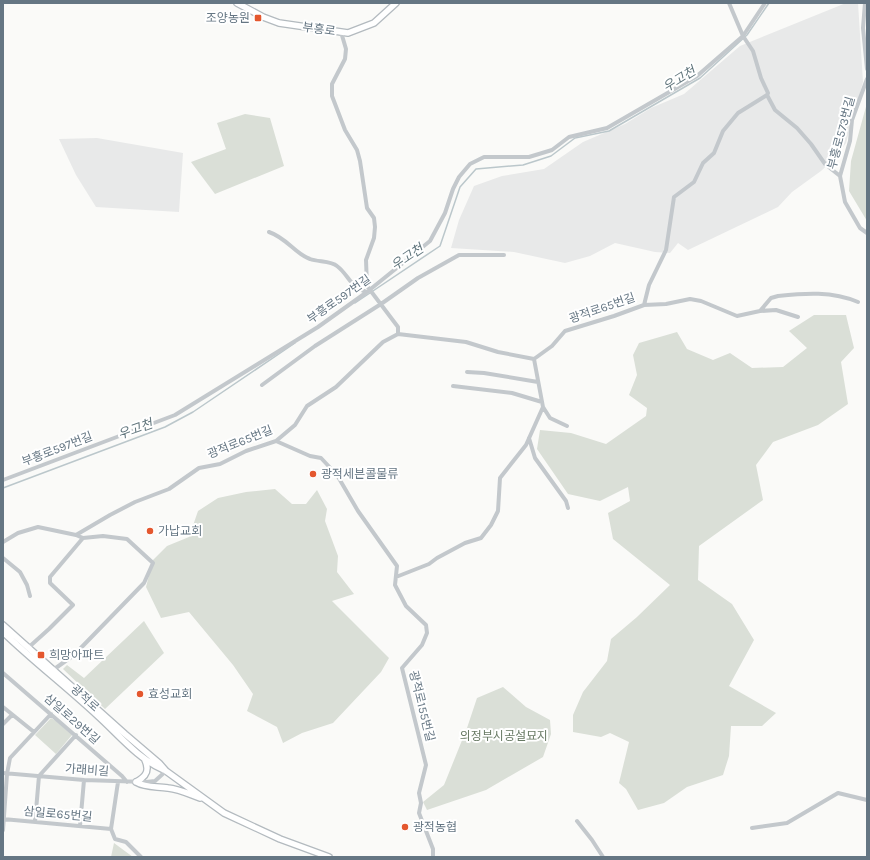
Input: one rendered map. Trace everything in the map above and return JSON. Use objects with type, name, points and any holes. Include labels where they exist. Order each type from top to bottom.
[{"type":"main road","name":"부흥로","points":[[237,3],[263,17],[279,23],[348,33],[374,23],[396,3]]},
{"type":"main road","name":"광적로","points":[[3,624],[166,770],[205,800],[224,813],[255,829],[329,857]]},
{"type":"main road","name":"광적로","points":[[3,632],[98,716],[127,744],[154,765],[166,770]]},
{"type":"main road","points":[[136,782],[146,776],[148,771],[143,756]]},
{"type":"main road","points":[[136,782],[145,786],[179,790],[205,800]]},
{"type":"street","points":[[729,3],[743,36],[753,51],[761,78],[768,93],[767,95],[775,110],[797,128],[811,144],[825,164],[840,176]]},
{"type":"street","name":"부흥로597번길","points":[[3,480],[175,415],[318,327],[369,291],[430,241],[445,213],[453,189],[459,177],[470,164],[484,157],[529,157],[552,150],[569,138],[607,128],[697,76],[743,36],[764,3]]},
{"type":"street","points":[[865,3],[863,28],[867,69]]},
{"type":"street","points":[[341,32],[346,49],[345,59],[332,84],[332,96],[345,130],[357,150],[367,208],[374,218],[374,238],[366,260],[367,286],[369,291],[398,327],[398,334],[466,342],[498,352],[534,358],[542,405],[550,418],[567,426]]},
{"type":"street","name":"부흥로573번길","points":[[867,79],[852,120],[850,141],[840,176],[845,202],[860,228],[867,233]]},
{"type":"street","points":[[644,305],[649,285],[666,250],[674,197],[694,182],[703,163],[714,153],[723,131],[738,113],[767,95]]},
{"type":"street","points":[[269,232],[278,235],[301,254],[310,259],[334,264],[354,286],[360,290],[369,291]]},
{"type":"street","points":[[262,385],[315,346],[381,304],[418,278],[459,255],[504,255]]},
{"type":"street","points":[[760,311],[771,298],[789,295],[828,293],[858,302]]},
{"type":"street","name":"광적로65번길","points":[[534,358],[552,346],[565,331],[644,305],[666,304],[690,300],[701,301],[737,316],[760,311]]},
{"type":"street","points":[[760,311],[776,310],[798,317]]},
{"type":"street","name":"광적로65번길","points":[[76,535],[135,502],[169,489],[199,468],[220,464],[246,451],[276,441],[295,426],[307,406],[336,387],[383,342],[398,334]]},
{"type":"street","points":[[467,372],[484,373],[538,382]]},
{"type":"street","points":[[453,386],[512,393],[542,405]]},
{"type":"street","points":[[396,577],[429,564],[465,543],[481,538],[491,525],[498,511],[500,478],[526,445],[542,405]]},
{"type":"street","points":[[529,438],[535,458],[566,501],[568,508]]},
{"type":"street","name":"광적로155번길","points":[[276,441],[310,456],[321,458],[337,476],[358,512],[397,566],[395,585],[406,606],[426,625],[427,632],[422,645],[402,668],[426,765],[419,793],[419,813],[433,849],[433,857]]},
{"type":"street","points":[[3,542],[18,533],[38,527],[76,535],[83,538],[103,536],[127,539],[153,563],[144,583],[74,655],[53,670]]},
{"type":"street","points":[[29,647],[73,605],[50,583],[50,577],[83,538]]},
{"type":"street","points":[[3,558],[20,572],[27,585],[30,596]]},
{"type":"street","name":"삼일로29번길","points":[[4,676],[76,735],[127,782]]},
{"type":"street","points":[[3,707],[34,732]]},
{"type":"street","points":[[3,830],[5,774],[10,758],[51,714]]},
{"type":"street","points":[[3,724],[12,715]]},
{"type":"street","points":[[35,822],[39,776],[76,735]]},
{"type":"street","name":"가래비길","points":[[5,774],[118,782],[153,782],[166,770]]},
{"type":"street","points":[[80,826],[84,780]]},
{"type":"street","points":[[118,782],[111,829],[115,839],[126,842],[141,857]]},
{"type":"street","points":[[752,828],[787,823],[838,794],[867,800]]},
{"type":"street","name":"삼일로65번길","points":[[3,819],[111,829]]},
{"type":"street","points":[[577,821],[603,857]]},
{"type":"shaded area","points":[[846,3],[858,3],[863,82],[846,143],[837,156],[821,171],[792,192],[778,207],[688,250],[678,243],[670,253],[655,252],[615,243],[590,256],[565,263],[514,252],[451,248],[459,220],[474,186],[502,176],[544,169],[583,142],[625,124],[651,108],[684,94],[740,46]]},
{"type":"shaded area","points":[[97,138],[183,153],[179,212],[96,207],[76,175],[59,139]]},
{"type":"green space","points":[[867,103],[867,221],[849,191],[851,161]]},
{"type":"green space","points":[[245,114],[270,118],[284,166],[215,194],[191,162],[226,149],[217,123]]},
{"type":"green space","points":[[814,315],[846,315],[854,348],[841,362],[848,404],[818,425],[773,442],[756,465],[763,500],[699,546],[698,580],[732,604],[754,640],[729,686],[776,713],[762,726],[731,726],[729,756],[723,775],[687,787],[664,803],[638,810],[626,789],[619,783],[629,742],[610,733],[601,737],[573,732],[573,715],[583,692],[607,661],[611,639],[637,617],[670,585],[613,539],[608,513],[630,501],[628,487],[600,501],[568,494],[537,449],[540,430],[571,433],[606,444],[646,416],[647,408],[629,395],[637,375],[633,355],[639,343],[677,332],[687,349],[713,360],[730,353],[752,368],[783,367],[807,348],[789,331]]},
{"type":"green space","points":[[275,489],[292,504],[306,504],[317,490],[327,509],[325,521],[338,556],[337,572],[354,594],[332,601],[389,658],[381,672],[333,723],[302,733],[283,743],[277,727],[247,711],[253,694],[233,665],[189,612],[161,618],[146,587],[153,560],[167,546],[189,537],[198,511],[218,498],[246,492]]},
{"type":"green space","points":[[144,621],[164,653],[105,709],[63,669],[67,665],[84,678]]},
{"type":"green space","name":"의정부시공설묘지","points":[[503,687],[526,707],[550,720],[551,734],[543,757],[486,790],[427,810],[423,802],[444,785],[467,728],[477,698]]},
{"type":"green space","points":[[51,718],[72,735],[56,754],[35,735]]},
{"type":"green space","points":[[114,843],[133,857],[111,857]]},
{"type":"waterway","name":"우고천","points":[[355,303],[440,246],[460,187],[476,169],[523,165],[551,156],[575,138],[609,131],[700,78],[747,35],[769,3]]},
{"type":"waterway","name":"우고천","points":[[3,488],[165,427],[193,412],[295,343]]},
{"type":"place","name":"조양농원","points":[[258,18]]},
{"type":"place","name":"광적세븐콜물류","points":[[313,474]]},
{"type":"place","name":"가납교회","points":[[150,531]]},
{"type":"place","name":"희망아파트","points":[[41,655]]},
{"type":"place","name":"효성교회","points":[[140,694]]},
{"type":"place","name":"광적농협","points":[[405,827]]}]
